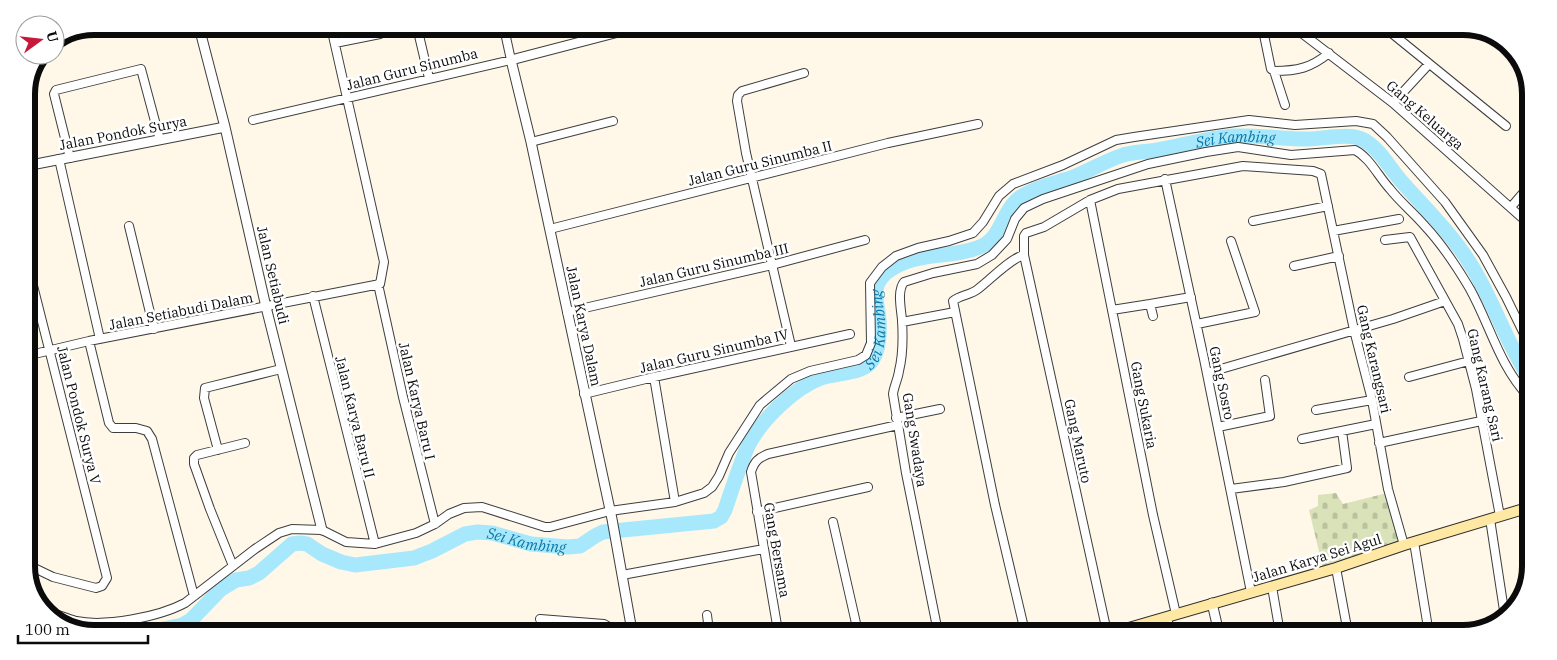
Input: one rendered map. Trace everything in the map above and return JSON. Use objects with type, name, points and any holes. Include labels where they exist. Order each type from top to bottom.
[{"type":"main road","name":"Jalan Karya Sei Agul","points":[[1142,625],[1336,568],[1522,509]]},
{"type":"street","name":"Jalan Setiabudi","points":[[201,35],[225,127],[281,369],[322,530]]},
{"type":"street","points":[[333,35],[384,262],[380,284],[378,284]]},
{"type":"street","points":[[335,43],[375,35]]},
{"type":"street","points":[[418,35],[429,78]]},
{"type":"street","name":"Jalan Karya Dalam","points":[[506,35],[531,142],[611,515],[631,625]]},
{"type":"street","name":"Jalan Guru Sinumba","points":[[254,120],[511,60],[607,35]]},
{"type":"street","points":[[1264,35],[1271,69],[1274,71],[1285,105]]},
{"type":"street","name":"Gang Keluarga","points":[[1304,35],[1394,104],[1522,217]]},
{"type":"street","points":[[1394,35],[1506,126]]},
{"type":"street","points":[[1274,71],[1291,71],[1316,64],[1329,53]]},
{"type":"street","points":[[1394,104],[1429,64]]},
{"type":"street","points":[[70,158],[54,94],[56,90],[142,69],[160,140]]},
{"type":"street","points":[[791,346],[737,104],[738,95],[746,90],[804,73]]},
{"type":"street","points":[[531,142],[613,120]]},
{"type":"street","points":[[64,617],[76,621],[94,622],[136,619],[177,607],[254,550],[283,531],[292,529],[322,530],[346,542],[375,544],[416,533],[435,524],[449,514],[464,508],[482,507],[545,527],[675,502],[704,493],[712,487],[729,453],[760,405],[790,379],[810,371],[858,360],[866,355],[871,344],[870,283],[882,267],[896,256],[973,232],[983,222],[999,196],[1013,184],[1063,165],[1116,140],[1249,120],[1295,125],[1356,121],[1373,124],[1387,137],[1450,210],[1483,255],[1522,330]]},
{"type":"street","name":"Jalan Guru Sinumba II","points":[[550,229],[888,143],[978,124]]},
{"type":"street","name":"Jalan Pondok Surya","points":[[35,164],[225,127]]},
{"type":"street","name":"Gang Swadaya","points":[[937,625],[893,394],[902,354],[900,303],[902,283],[932,273],[977,264],[992,255],[1007,238],[1015,218],[1024,208],[1043,199],[1148,164],[1206,152],[1238,147],[1291,155],[1355,150],[1362,154],[1390,189],[1425,226],[1460,271],[1472,292],[1494,344],[1522,389]]},
{"type":"street","points":[[59,159],[100,339]]},
{"type":"street","name":"Gang Karangsari","points":[[1166,180],[1222,169],[1253,166],[1314,171],[1321,174],[1354,330],[1372,400],[1388,490],[1409,544],[1427,625]]},
{"type":"street","points":[[1023,625],[995,505],[953,301],[976,291],[992,276],[1021,255],[1024,255],[1024,234],[1044,227],[1090,200],[1118,189],[1166,180]]},
{"type":"street","name":"Gang Sosro","points":[[1166,180],[1251,592]]},
{"type":"street","points":[[1511,207],[1522,194]]},
{"type":"street","name":"Gang Sukaria","points":[[1090,200],[1153,515],[1172,615],[1171,625]]},
{"type":"street","points":[[1253,222],[1328,206]]},
{"type":"street","points":[[1333,231],[1399,219]]},
{"type":"street","points":[[129,226],[154,329]]},
{"type":"street","name":"Gang Karang Sari","points":[[1385,240],[1410,236],[1458,324],[1469,362],[1481,421],[1495,518],[1504,608]]},
{"type":"street","name":"Jalan Guru Sinumba III","points":[[567,312],[772,265],[865,240]]},
{"type":"street","points":[[1197,324],[1255,312],[1231,241]]},
{"type":"street","name":"Gang Maruto","points":[[1024,255],[1106,625]]},
{"type":"street","points":[[1294,266],[1339,256]]},
{"type":"street","name":"Jalan Setiabudi Dalam","points":[[35,354],[88,341],[378,284]]},
{"type":"street","name":"Jalan Karya Baru I","points":[[378,284],[403,397],[435,524]]},
{"type":"street","name":"Jalan Pondok Surya V","points":[[35,294],[107,578],[102,586],[96,588],[52,577],[35,568]]},
{"type":"street","name":"Jalan Karya Baru II","points":[[313,296],[375,544]]},
{"type":"street","points":[[1112,310],[1191,297]]},
{"type":"street","points":[[1207,373],[1445,301]]},
{"type":"street","points":[[1150,304],[1153,316]]},
{"type":"street","points":[[902,322],[955,312]]},
{"type":"street","name":"Jalan Guru Sinumba IV","points":[[584,394],[654,376],[850,334]]},
{"type":"street","points":[[88,341],[109,423],[113,428],[136,428],[147,431],[152,439],[194,596]]},
{"type":"street","points":[[1409,377],[1469,362]]},
{"type":"street","points":[[218,450],[204,398],[205,388],[281,369]]},
{"type":"street","points":[[654,376],[675,502]]},
{"type":"street","points":[[1218,427],[1270,416],[1265,380]]},
{"type":"street","points":[[1316,410],[1372,400]]},
{"type":"street","points":[[897,422],[940,409]]},
{"type":"street","points":[[1379,443],[1481,421]]},
{"type":"street","name":"Gang Bersama","points":[[777,625],[757,512],[752,472],[754,464],[759,458],[768,454],[897,422]]},
{"type":"street","points":[[1302,439],[1376,424]]},
{"type":"street","points":[[1231,489],[1257,484],[1284,482],[1347,468],[1342,431]]},
{"type":"street","points":[[232,566],[194,464],[194,458],[197,455],[245,443]]},
{"type":"street","points":[[757,512],[868,487]]},
{"type":"street","points":[[834,522],[856,625]]},
{"type":"street","points":[[622,575],[764,549]]},
{"type":"street","points":[[1336,568],[1347,625]]},
{"type":"street","points":[[1272,587],[1279,625]]},
{"type":"street","points":[[1212,603],[1217,625]]},
{"type":"street","points":[[707,614],[708,625]]},
{"type":"street","points":[[540,619],[606,625]]},
{"type":"green space","points":[[1336,493],[1343,504],[1387,493],[1400,543],[1323,568],[1309,510],[1318,506],[1318,495]]},
{"type":"waterway","name":"Sei Kambing","points":[[182,625],[191,620],[221,589],[236,580],[249,578],[259,573],[292,544],[307,544],[322,554],[341,562],[355,565],[414,558],[465,534],[478,532],[492,533],[531,544],[568,547],[580,546],[603,532],[714,521],[721,517],[725,510],[748,446],[761,426],[779,406],[800,389],[811,383],[827,376],[863,368],[873,359],[877,350],[879,335],[876,290],[886,273],[908,261],[958,253],[982,246],[994,236],[1011,207],[1024,195],[1128,154],[1208,139],[1235,136],[1308,139],[1351,136],[1364,140],[1380,154],[1464,254],[1479,278],[1522,365]]}]
